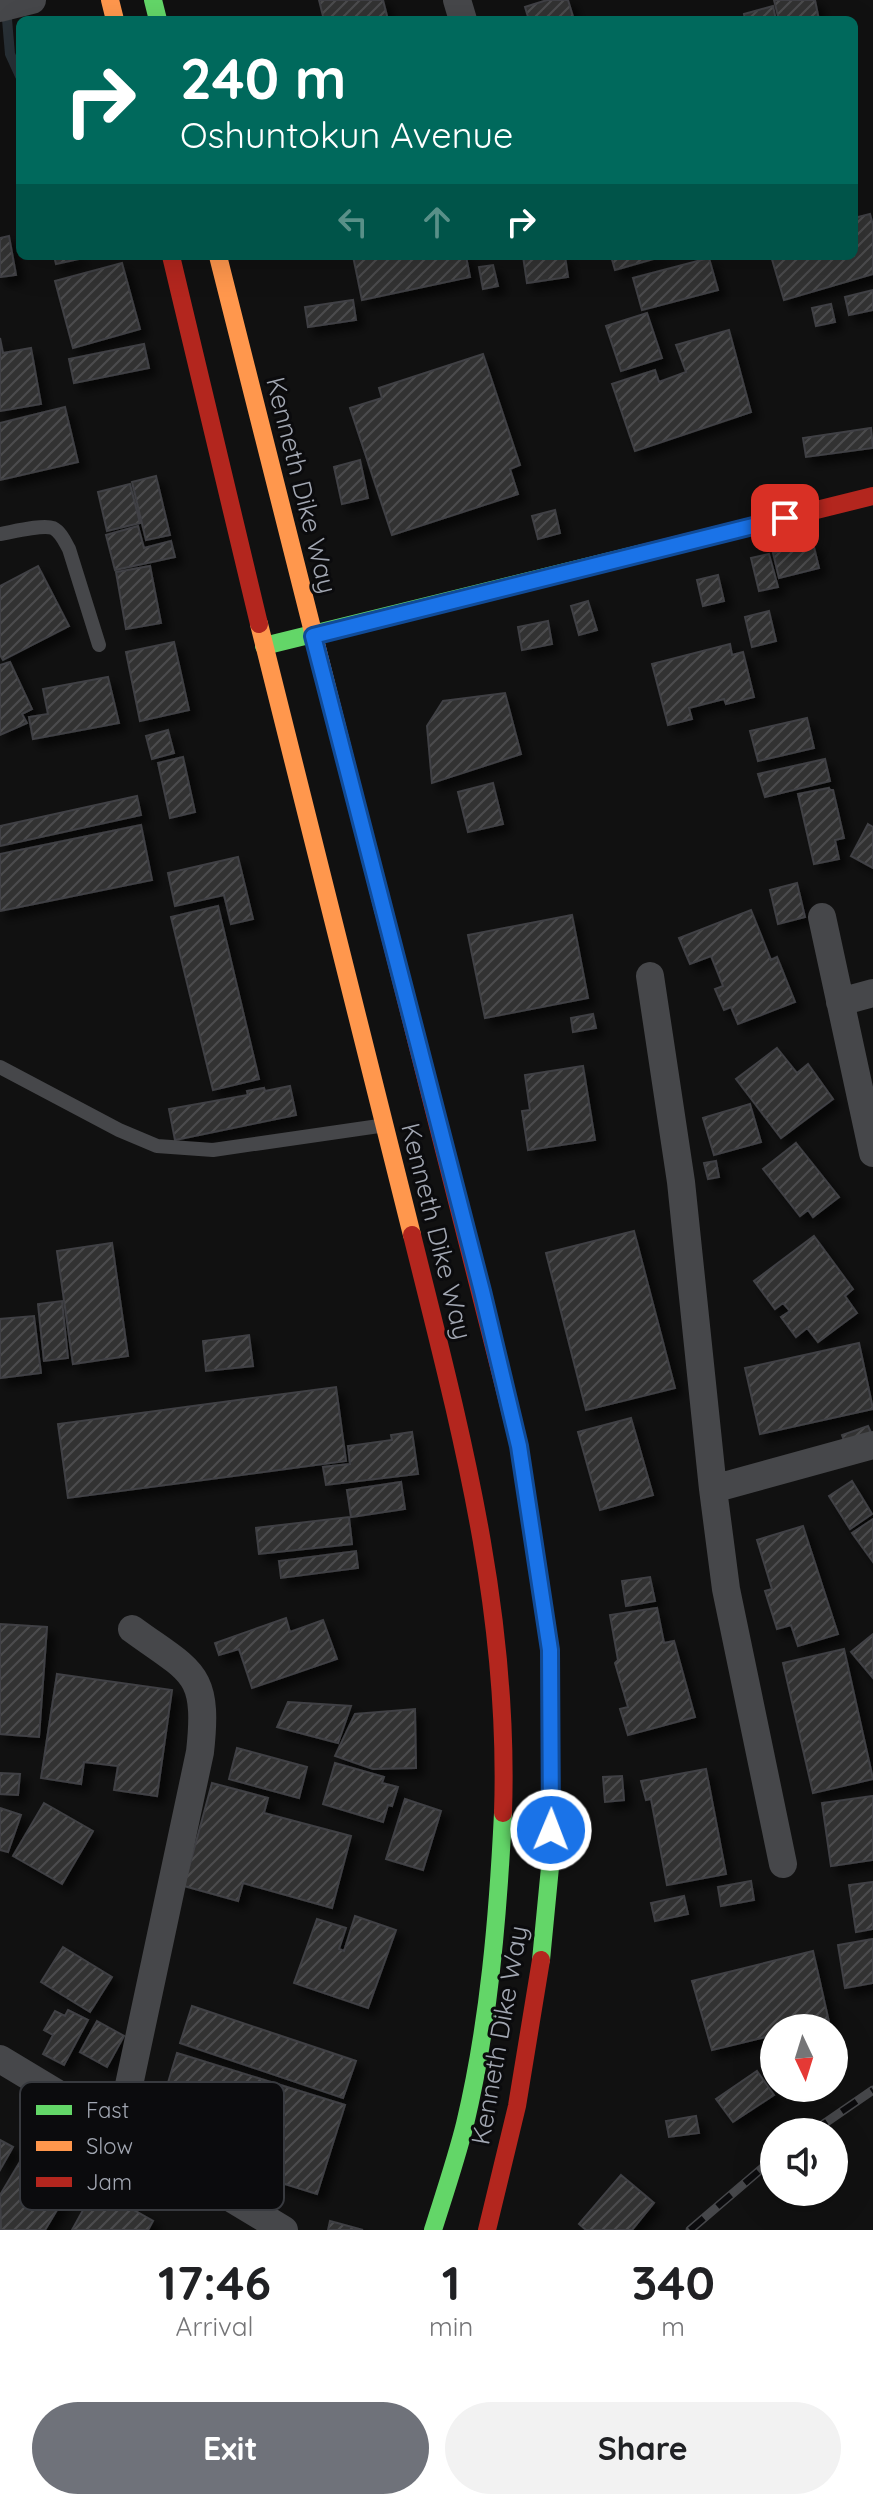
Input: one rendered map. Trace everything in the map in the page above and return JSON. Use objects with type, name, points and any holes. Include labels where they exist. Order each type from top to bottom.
[{"type":"main road","name":"Kenneth Dike Way","points":[[172,260],[264,646],[390,1133],[476,1504],[495,1617],[504,1725],[504,1827],[486,2001],[461,2141],[433,2230]]},
{"type":"main road","name":"Kenneth Dike Way","points":[[219,260],[433,1128],[519,1446],[550,1650],[551,1857],[539,1985],[517,2106],[487,2230]]},
{"type":"main road","points":[[264,646],[873,496]]},
{"type":"street","points":[[0,8],[32,0]]},
{"type":"street","points":[[822,917],[873,1153]]},
{"type":"street","points":[[650,976],[681,1182],[726,1589],[783,1864]]},
{"type":"street","points":[[840,1002],[873,993]]},
{"type":"street","points":[[713,1489],[873,1445]]},
{"type":"street","points":[[130,2082],[200,1752],[204,1717],[202,1694],[191,1672],[132,1629]]},
{"type":"street","points":[[0,2059],[37,2082]]},
{"type":"street","points":[[250,2210],[284,2230]]},
{"type":"lane","points":[[0,534],[46,528],[54,529],[61,535],[69,549],[99,645]]},
{"type":"lane","points":[[0,1067],[119,1130],[157,1146],[213,1150],[390,1133]]},
{"type":"building","points":[[319,0],[383,0],[387,16],[323,16]]},
{"type":"building","points":[[547,0],[568,0],[573,16],[528,16],[525,7]]},
{"type":"building","points":[[774,0],[815,0],[818,16],[778,16]]},
{"type":"building","points":[[773,6],[775,16],[744,16]]},
{"type":"building","points":[[870,214],[873,225],[873,274],[784,300],[772,260],[858,260],[858,217]]},
{"type":"building","points":[[9,236],[16,275],[0,277],[0,238]]},
{"type":"building","points":[[354,260],[467,260],[470,277],[362,300]]},
{"type":"building","points":[[524,260],[566,260],[568,277],[527,283]]},
{"type":"building","points":[[612,260],[650,260],[615,270]]},
{"type":"building","points":[[710,260],[718,290],[642,310],[633,278]]},
{"type":"building","points":[[122,263],[140,329],[73,348],[55,281]]},
{"type":"building","points":[[493,265],[498,286],[483,289],[479,267]]},
{"type":"building","points":[[873,290],[873,310],[849,315],[845,297]]},
{"type":"building","points":[[353,300],[356,320],[308,327],[305,307]]},
{"type":"building","points":[[831,304],[835,322],[816,326],[812,308]]},
{"type":"building","points":[[647,313],[662,358],[621,371],[606,326]]},
{"type":"building","points":[[729,330],[751,412],[635,451],[612,384],[655,370],[659,382],[686,372],[676,345]]},
{"type":"building","points":[[0,338],[3,353],[31,348],[41,404],[0,411]]},
{"type":"building","points":[[144,344],[149,368],[74,383],[69,359]]},
{"type":"building","points":[[483,354],[520,465],[510,469],[518,494],[392,535],[350,408],[382,398],[379,388]]},
{"type":"building","points":[[65,407],[78,462],[0,480],[0,423]]},
{"type":"building","points":[[871,428],[873,448],[806,457],[803,438]]},
{"type":"building","points":[[360,460],[368,498],[342,504],[334,467]]},
{"type":"building","points":[[156,476],[170,535],[146,540],[132,482]]},
{"type":"building","points":[[130,484],[140,523],[107,531],[98,492]]},
{"type":"building","points":[[555,510],[560,533],[538,539],[532,516]]},
{"type":"building","points":[[138,526],[144,548],[171,541],[175,557],[115,570],[106,535]]},
{"type":"building","points":[[813,543],[819,568],[779,578],[773,553]]},
{"type":"building","points":[[769,554],[778,587],[759,591],[751,558]]},
{"type":"building","points":[[38,566],[69,626],[3,660],[0,655],[0,586]]},
{"type":"building","points":[[150,566],[161,623],[126,629],[116,572]]},
{"type":"building","points":[[718,575],[724,601],[703,606],[697,580]]},
{"type":"building","points":[[588,601],[597,630],[579,635],[571,606]]},
{"type":"building","points":[[769,611],[776,641],[752,647],[745,617]]},
{"type":"building","points":[[548,621],[552,644],[522,650],[518,627]]},
{"type":"building","points":[[174,642],[189,710],[140,721],[126,652]]},
{"type":"building","points":[[730,644],[732,655],[743,652],[754,697],[726,704],[724,699],[689,708],[692,719],[668,725],[652,664]]},
{"type":"building","points":[[10,662],[32,709],[22,714],[27,723],[0,735],[0,665]]},
{"type":"building","points":[[108,677],[119,723],[33,739],[29,717],[48,714],[43,689]]},
{"type":"building","points":[[505,693],[521,754],[432,783],[427,726],[443,701]]},
{"type":"building","points":[[807,718],[814,748],[758,761],[750,731]]},
{"type":"building","points":[[168,730],[174,753],[152,759],[146,736]]},
{"type":"building","points":[[183,757],[195,812],[170,818],[158,763]]},
{"type":"building","points":[[825,759],[830,781],[765,797],[758,774]]},
{"type":"building","points":[[493,783],[503,824],[468,832],[458,792]]},
{"type":"building","points":[[829,788],[833,790],[844,838],[835,840],[839,859],[814,864],[798,794]]},
{"type":"building","points":[[137,796],[141,815],[0,846],[0,826]]},
{"type":"building","points":[[868,824],[873,827],[873,868],[851,856]]},
{"type":"building","points":[[141,825],[152,880],[0,911],[0,854]]},
{"type":"building","points":[[238,857],[253,919],[231,924],[224,895],[175,906],[168,873]]},
{"type":"building","points":[[797,883],[805,917],[778,924],[770,890]]},
{"type":"building","points":[[218,906],[259,1079],[213,1090],[171,917]]},
{"type":"building","points":[[751,910],[771,960],[777,957],[795,1002],[738,1024],[731,1007],[724,1010],[715,989],[723,986],[711,956],[690,964],[679,938]]},
{"type":"building","points":[[572,915],[588,998],[485,1018],[468,935]]},
{"type":"building","points":[[593,1014],[596,1028],[573,1032],[571,1018]]},
{"type":"building","points":[[777,1048],[797,1073],[808,1064],[833,1099],[781,1138],[736,1079]]},
{"type":"building","points":[[583,1066],[595,1140],[528,1150],[522,1111],[530,1110],[525,1075]]},
{"type":"building","points":[[290,1086],[296,1115],[175,1140],[169,1109],[248,1095],[247,1091]]},
{"type":"building","points":[[750,1104],[761,1142],[714,1155],[703,1118]]},
{"type":"building","points":[[796,1143],[839,1197],[813,1217],[808,1210],[800,1216],[763,1169]]},
{"type":"building","points":[[716,1161],[719,1177],[708,1179],[704,1163]]},
{"type":"building","points":[[634,1231],[675,1388],[586,1410],[546,1253]]},
{"type":"building","points":[[814,1236],[853,1289],[845,1296],[857,1313],[818,1342],[807,1328],[796,1337],[781,1317],[790,1311],[783,1303],[775,1309],[754,1281]]},
{"type":"building","points":[[112,1243],[128,1356],[73,1364],[57,1251]]},
{"type":"building","points":[[62,1301],[68,1358],[44,1361],[38,1304]]},
{"type":"building","points":[[34,1316],[41,1373],[0,1378],[0,1319]]},
{"type":"building","points":[[249,1335],[253,1366],[206,1371],[203,1341]]},
{"type":"building","points":[[859,1343],[873,1409],[760,1434],[745,1368]]},
{"type":"building","points":[[336,1387],[346,1461],[68,1498],[58,1424]]},
{"type":"building","points":[[631,1418],[653,1495],[600,1510],[578,1432]]},
{"type":"building","points":[[868,1426],[873,1437],[846,1446],[842,1435]]},
{"type":"building","points":[[412,1432],[418,1474],[326,1485],[323,1467],[350,1464],[348,1446],[392,1440],[391,1435]]},
{"type":"building","points":[[852,1481],[872,1514],[850,1529],[829,1496]]},
{"type":"building","points":[[401,1482],[405,1509],[351,1517],[347,1490]]},
{"type":"building","points":[[349,1517],[352,1544],[259,1554],[256,1528]]},
{"type":"building","points":[[873,1519],[873,1562],[852,1533]]},
{"type":"building","points":[[803,1526],[838,1634],[798,1646],[791,1625],[777,1629],[765,1591],[772,1589],[757,1540]]},
{"type":"building","points":[[356,1551],[358,1568],[281,1578],[279,1561]]},
{"type":"building","points":[[650,1577],[655,1601],[626,1606],[622,1581]]},
{"type":"building","points":[[657,1608],[664,1643],[674,1641],[695,1717],[628,1735],[620,1709],[628,1707],[615,1663],[618,1660],[610,1615]]},
{"type":"building","points":[[286,1618],[290,1632],[323,1620],[337,1659],[252,1688],[239,1649],[219,1655],[215,1643]]},
{"type":"building","points":[[0,1624],[47,1627],[39,1737],[0,1734]]},
{"type":"building","points":[[873,1634],[873,1678],[851,1652]]},
{"type":"building","points":[[844,1649],[873,1779],[813,1793],[783,1663]]},
{"type":"building","points":[[57,1674],[172,1690],[157,1796],[114,1790],[118,1766],[84,1762],[81,1784],[41,1778]]},
{"type":"building","points":[[288,1702],[351,1706],[338,1743],[277,1727]]},
{"type":"building","points":[[415,1709],[416,1768],[373,1769],[335,1756],[355,1714]]},
{"type":"building","points":[[237,1748],[307,1767],[299,1798],[229,1779]]},
{"type":"building","points":[[335,1763],[384,1777],[382,1783],[398,1787],[383,1822],[323,1804]]},
{"type":"building","points":[[706,1769],[726,1874],[667,1885],[651,1799],[646,1800],[641,1781]]},
{"type":"building","points":[[0,1773],[20,1774],[18,1795],[0,1794]]},
{"type":"building","points":[[622,1776],[624,1800],[605,1802],[603,1777]]},
{"type":"building","points":[[212,1783],[268,1798],[264,1813],[351,1836],[332,1908],[243,1883],[238,1901],[184,1886]]},
{"type":"building","points":[[873,1796],[873,1860],[831,1866],[822,1803]]},
{"type":"building","points":[[405,1799],[441,1811],[423,1870],[386,1859]]},
{"type":"building","points":[[44,1803],[93,1831],[62,1884],[13,1856]]},
{"type":"building","points":[[0,1808],[21,1815],[8,1852],[0,1850]]},
{"type":"building","points":[[751,1881],[754,1900],[721,1906],[718,1887]]},
{"type":"building","points":[[873,1882],[873,1929],[856,1932],[849,1885]]},
{"type":"building","points":[[684,1896],[688,1914],[655,1921],[651,1903]]},
{"type":"building","points":[[355,1916],[396,1930],[368,2008],[294,1983],[317,1919],[346,1928],[339,1949],[344,1951]]},
{"type":"building","points":[[873,1939],[873,1983],[845,1988],[838,1945]]},
{"type":"building","points":[[63,1947],[112,1977],[90,2012],[41,1982]]},
{"type":"building","points":[[813,1951],[827,2014],[760,2014],[760,2038],[712,2050],[692,1981]]},
{"type":"building","points":[[192,2006],[356,2061],[343,2098],[180,2043]]},
{"type":"building","points":[[68,2010],[88,2020],[64,2065],[43,2054],[53,2035],[44,2030],[55,2011],[65,2016]]},
{"type":"building","points":[[97,2021],[124,2036],[107,2067],[80,2052]]},
{"type":"building","points":[[177,2053],[271,2082],[168,2082]]},
{"type":"building","points":[[757,2071],[760,2075],[760,2102],[763,2102],[733,2122],[716,2099]]},
{"type":"building","points":[[284,2086],[345,2105],[317,2194],[284,2184]]},
{"type":"building","points":[[696,2116],[699,2133],[669,2137],[666,2121]]},
{"type":"building","points":[[0,2140],[13,2147],[0,2170]]},
{"type":"building","points":[[20,2162],[20,2210],[57,2210],[45,2230],[1,2230],[0,2195]]},
{"type":"building","points":[[621,2175],[654,2203],[632,2230],[586,2230],[579,2224]]},
{"type":"building","points":[[83,2210],[134,2210],[153,2221],[148,2230],[72,2230]]},
{"type":"building","points":[[330,2221],[363,2230],[328,2230]]},
{"type":"waterway","points":[[6,8],[10,54],[16,67]]},
{"type":"railway","points":[[832,2118],[873,2090]]},
{"type":"railway","points":[[690,2230],[760,2170]]},
{"type":"traffic: fast","points":[[153,0],[157,16]]},
{"type":"traffic: fast","points":[[264,646],[643,553]]},
{"type":"traffic: fast","points":[[527,1499],[550,1650],[551,1857],[541,1960]]},
{"type":"traffic: fast","points":[[433,2230],[465,2124],[480,2047],[495,1930],[503,1813]]},
{"type":"traffic: slow","points":[[110,0],[114,16]]},
{"type":"traffic: slow","points":[[219,260],[384,913]]},
{"type":"traffic: slow","points":[[259,624],[412,1235]]},
{"type":"traffic: jam","points":[[172,260],[259,624]]},
{"type":"traffic: jam","points":[[643,553],[873,496]]},
{"type":"traffic: jam","points":[[384,913],[519,1446],[527,1499]]},
{"type":"traffic: jam","points":[[412,1235],[464,1449],[490,1592],[503,1738],[503,1813]]},
{"type":"traffic: jam","points":[[487,2230],[517,2106],[541,1960]]},
{"type":"route","points":[[551,1830],[550,1650],[519,1446],[313,636],[785,518]]}]
